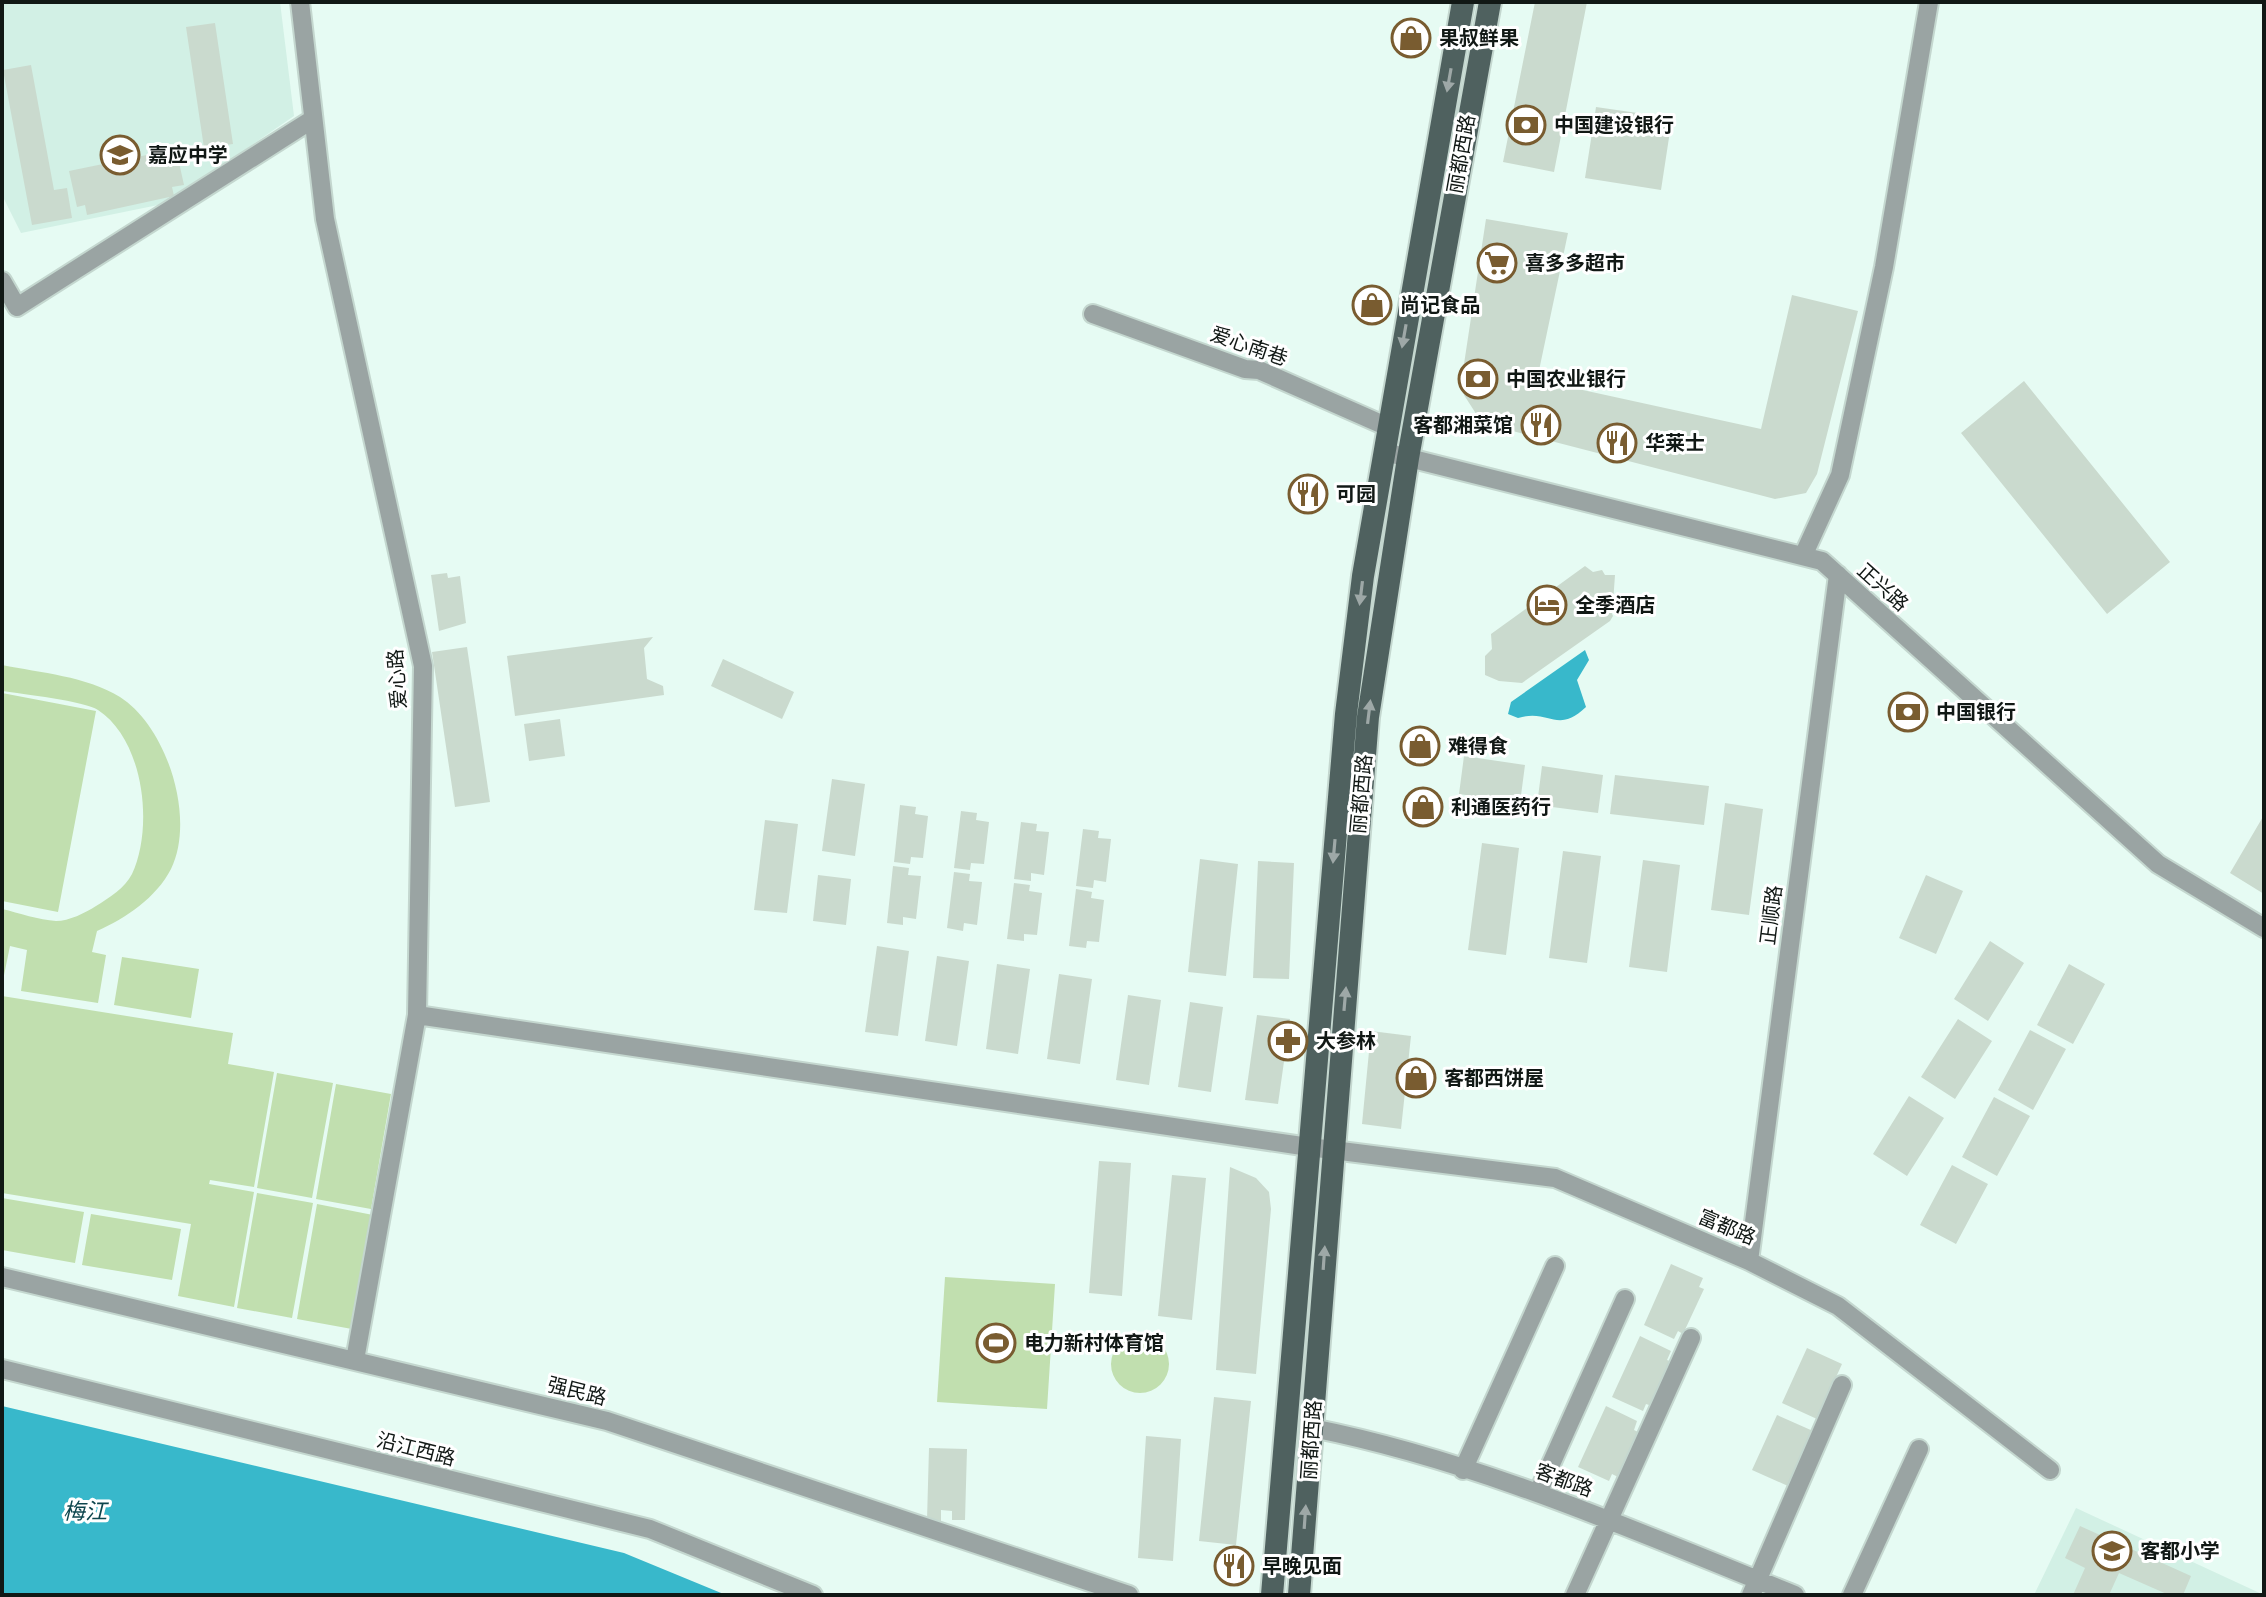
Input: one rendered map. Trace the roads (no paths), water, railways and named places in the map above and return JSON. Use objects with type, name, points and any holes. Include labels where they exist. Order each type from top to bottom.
[{"type":"main road","name":"丽都西路","points":[[1272,1595],[1289,1424],[1346,714],[1363,576],[1462,2]]},
{"type":"main road","name":"丽都西路","points":[[1299,1595],[1368,717],[1408,458],[1489,7]]},
{"type":"street","name":"爱心路","points":[[300,2],[325,219],[423,666],[417,1015],[355,1360]]},
{"type":"street","points":[[1462,2],[1489,7]]},
{"type":"street","points":[[1803,556],[1840,475],[1884,267],[1929,2]]},
{"type":"street","points":[[2,281],[17,307],[313,119]]},
{"type":"street","name":"爱心南巷","points":[[1093,314],[1245,369],[1259,370],[1388,427]]},
{"type":"street","name":"正兴路","points":[[1385,452],[1822,561],[2158,864],[2264,928]]},
{"type":"street","name":"正顺路","points":[[1749,1261],[1838,575]]},
{"type":"street","name":"富都路","points":[[417,1015],[1309,1147],[1555,1178],[1749,1261],[1838,1306],[2050,1470]]},
{"type":"street","points":[[1463,1470],[1555,1266]]},
{"type":"street","name":"强民路","points":[[2,1277],[607,1421],[1129,1595]]},
{"type":"street","points":[[1538,1493],[1625,1299]]},
{"type":"street","points":[[1575,1595],[1691,1338]]},
{"type":"street","name":"沿江西路","points":[[2,1369],[650,1529],[813,1595]]},
{"type":"street","points":[[1754,1588],[1842,1385]]},
{"type":"street","name":"客都路","points":[[1312,1428],[1375,1441],[1538,1493],[1608,1520],[1754,1588],[1795,1595]]},
{"type":"street","points":[[1852,1595],[1919,1449]]},
{"type":"water","points":[[1585,650],[1589,660],[1577,680],[1586,707],[1576,715],[1560,720],[1538,716],[1518,718],[1508,714],[1511,702]]},
{"type":"water","name":"梅江","points":[[2,1406],[624,1553],[726,1595],[2,1595]]},
{"type":"place","name":"果叔鲜果","points":[[1411,38]]},
{"type":"place","name":"中国建设银行","points":[[1526,125]]},
{"type":"place","name":"嘉应中学","points":[[120,155]]},
{"type":"place","name":"喜多多超市","points":[[1497,263]]},
{"type":"place","name":"尚记食品","points":[[1372,305]]},
{"type":"place","name":"中国农业银行","points":[[1478,379]]},
{"type":"place","name":"客都湘菜馆","points":[[1541,425]]},
{"type":"place","name":"华莱士","points":[[1617,443]]},
{"type":"place","name":"可园","points":[[1308,494]]},
{"type":"place","name":"全季酒店","points":[[1547,605]]},
{"type":"place","name":"中国银行","points":[[1908,712]]},
{"type":"place","name":"难得食","points":[[1420,746]]},
{"type":"place","name":"利通医药行","points":[[1423,807]]},
{"type":"place","name":"大参林","points":[[1288,1041]]},
{"type":"place","name":"客都西饼屋","points":[[1416,1078]]},
{"type":"place","name":"电力新村体育馆","points":[[996,1343]]},
{"type":"place","name":"客都小学","points":[[2112,1551]]},
{"type":"place","name":"早晚见面","points":[[1234,1566]]}]
